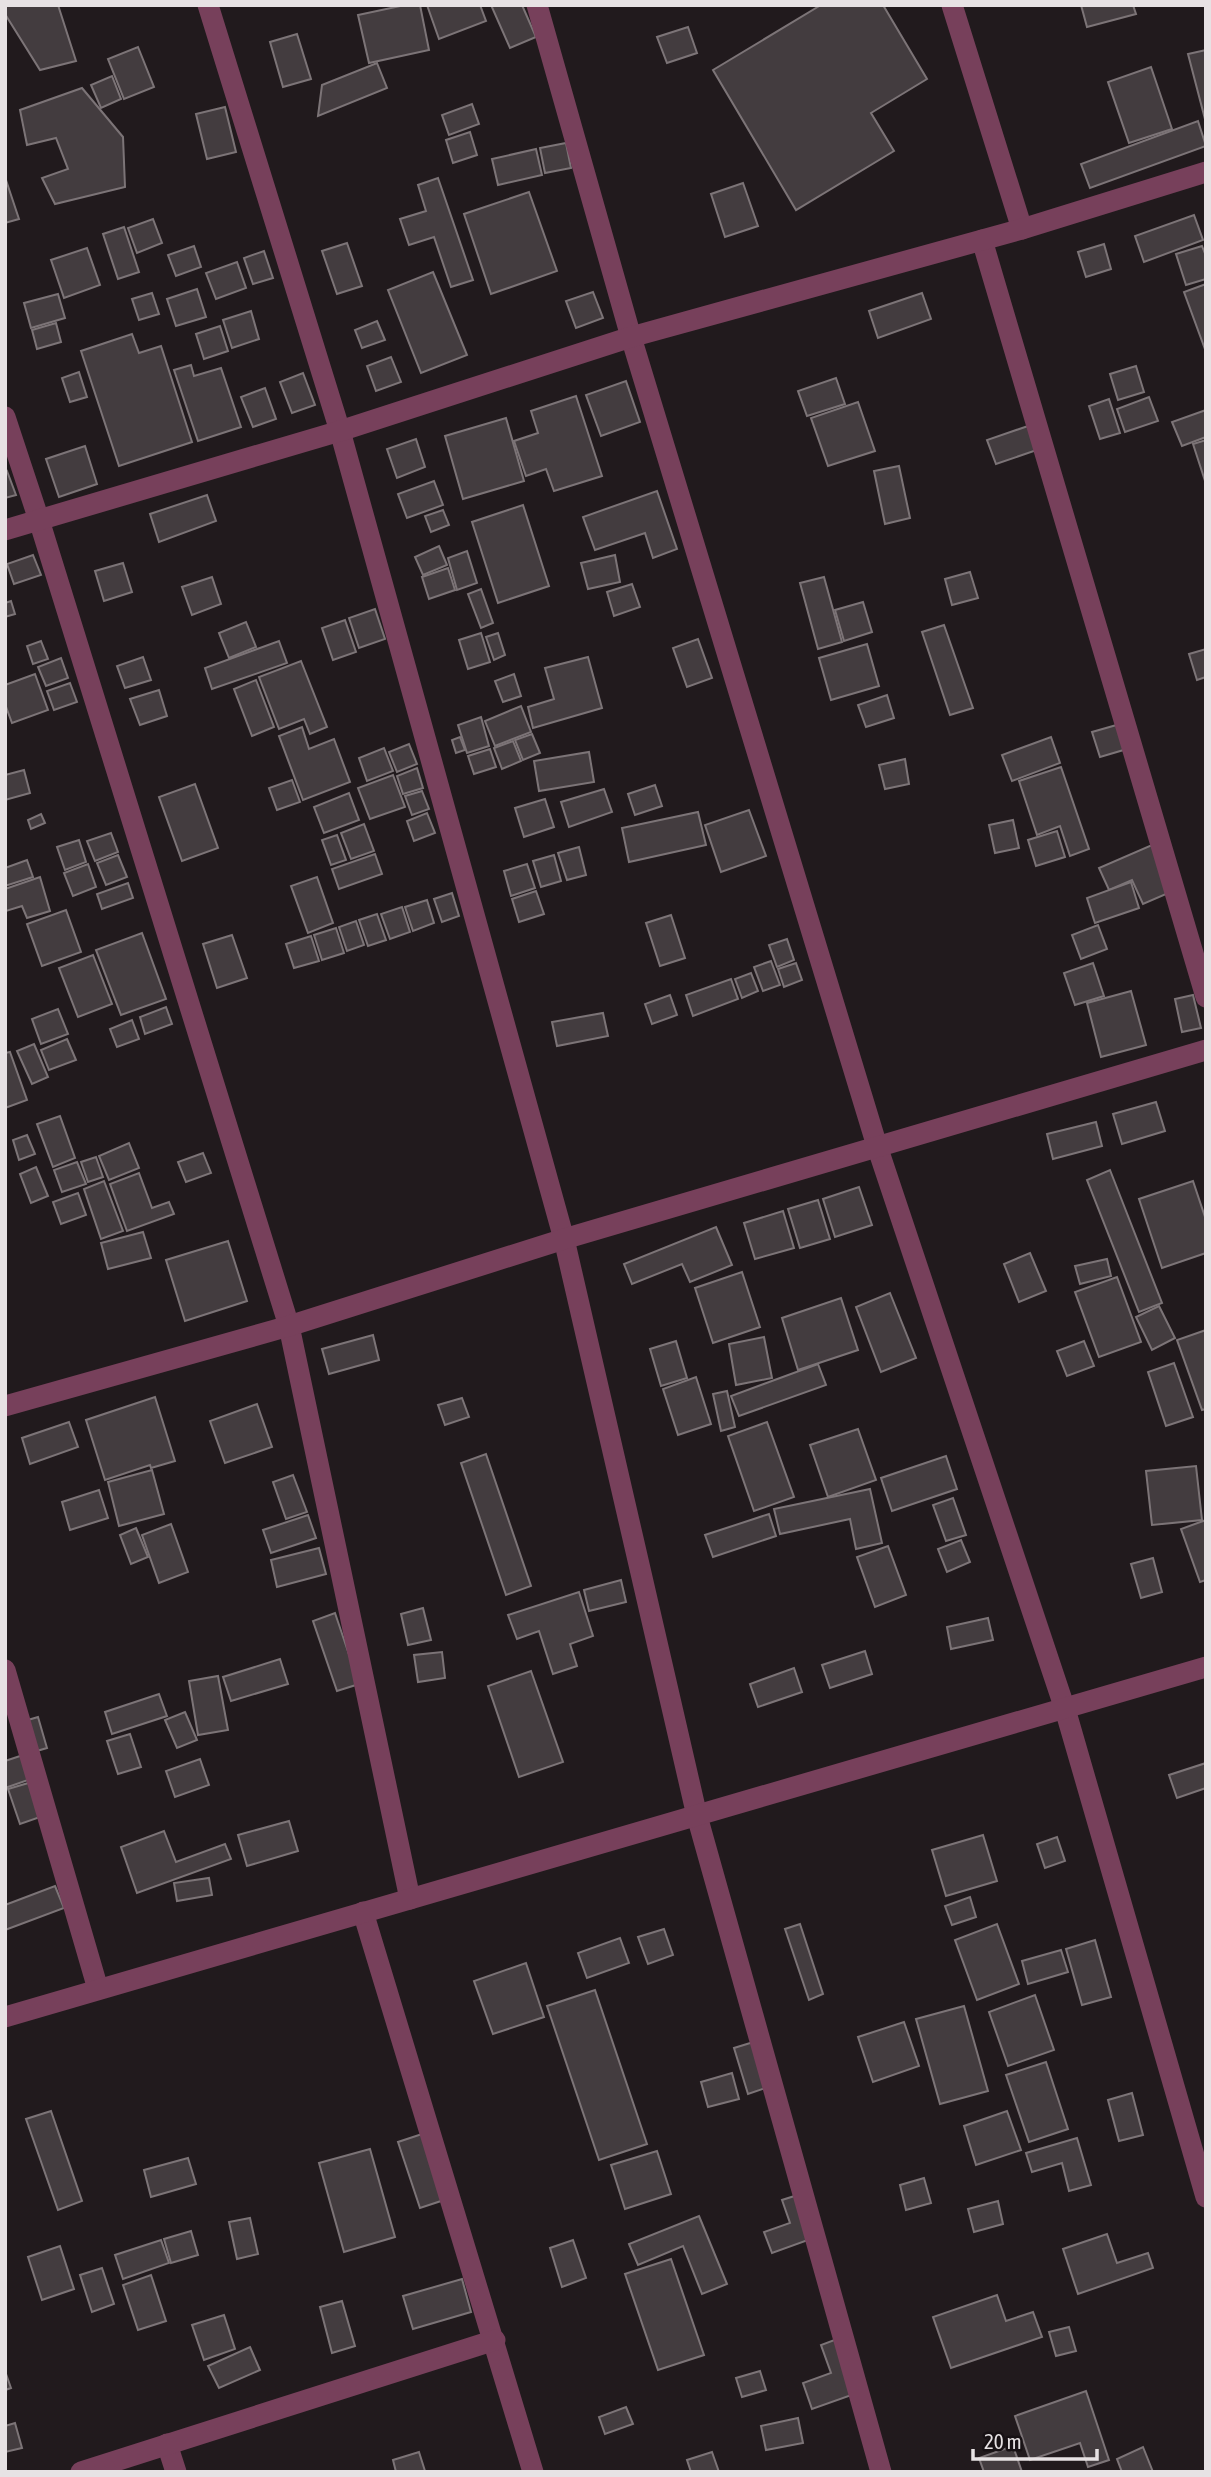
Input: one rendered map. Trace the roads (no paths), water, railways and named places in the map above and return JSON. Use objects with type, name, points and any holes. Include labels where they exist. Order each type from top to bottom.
[{"type":"street","points":[[208,5],[340,431],[564,1239],[696,1816],[881,2472]]},
{"type":"street","points":[[537,5],[631,337],[877,1146],[1065,1709],[1198,2143],[1206,2197]]},
{"type":"street","points":[[952,5],[1022,229]]},
{"type":"street","points":[[5,530],[340,431],[631,337],[1022,229],[1206,172]]},
{"type":"street","points":[[982,240],[1206,997]]},
{"type":"street","points":[[5,417],[289,1326],[410,1899]]},
{"type":"street","points":[[5,1406],[289,1326],[564,1239],[1206,1050]]},
{"type":"street","points":[[5,2017],[1206,1667]]},
{"type":"street","points":[[5,1670],[98,1989]]},
{"type":"street","points":[[363,1912],[533,2472]]},
{"type":"street","points":[[81,2472],[495,2340]]},
{"type":"street","points":[[167,2444],[176,2472]]}]
